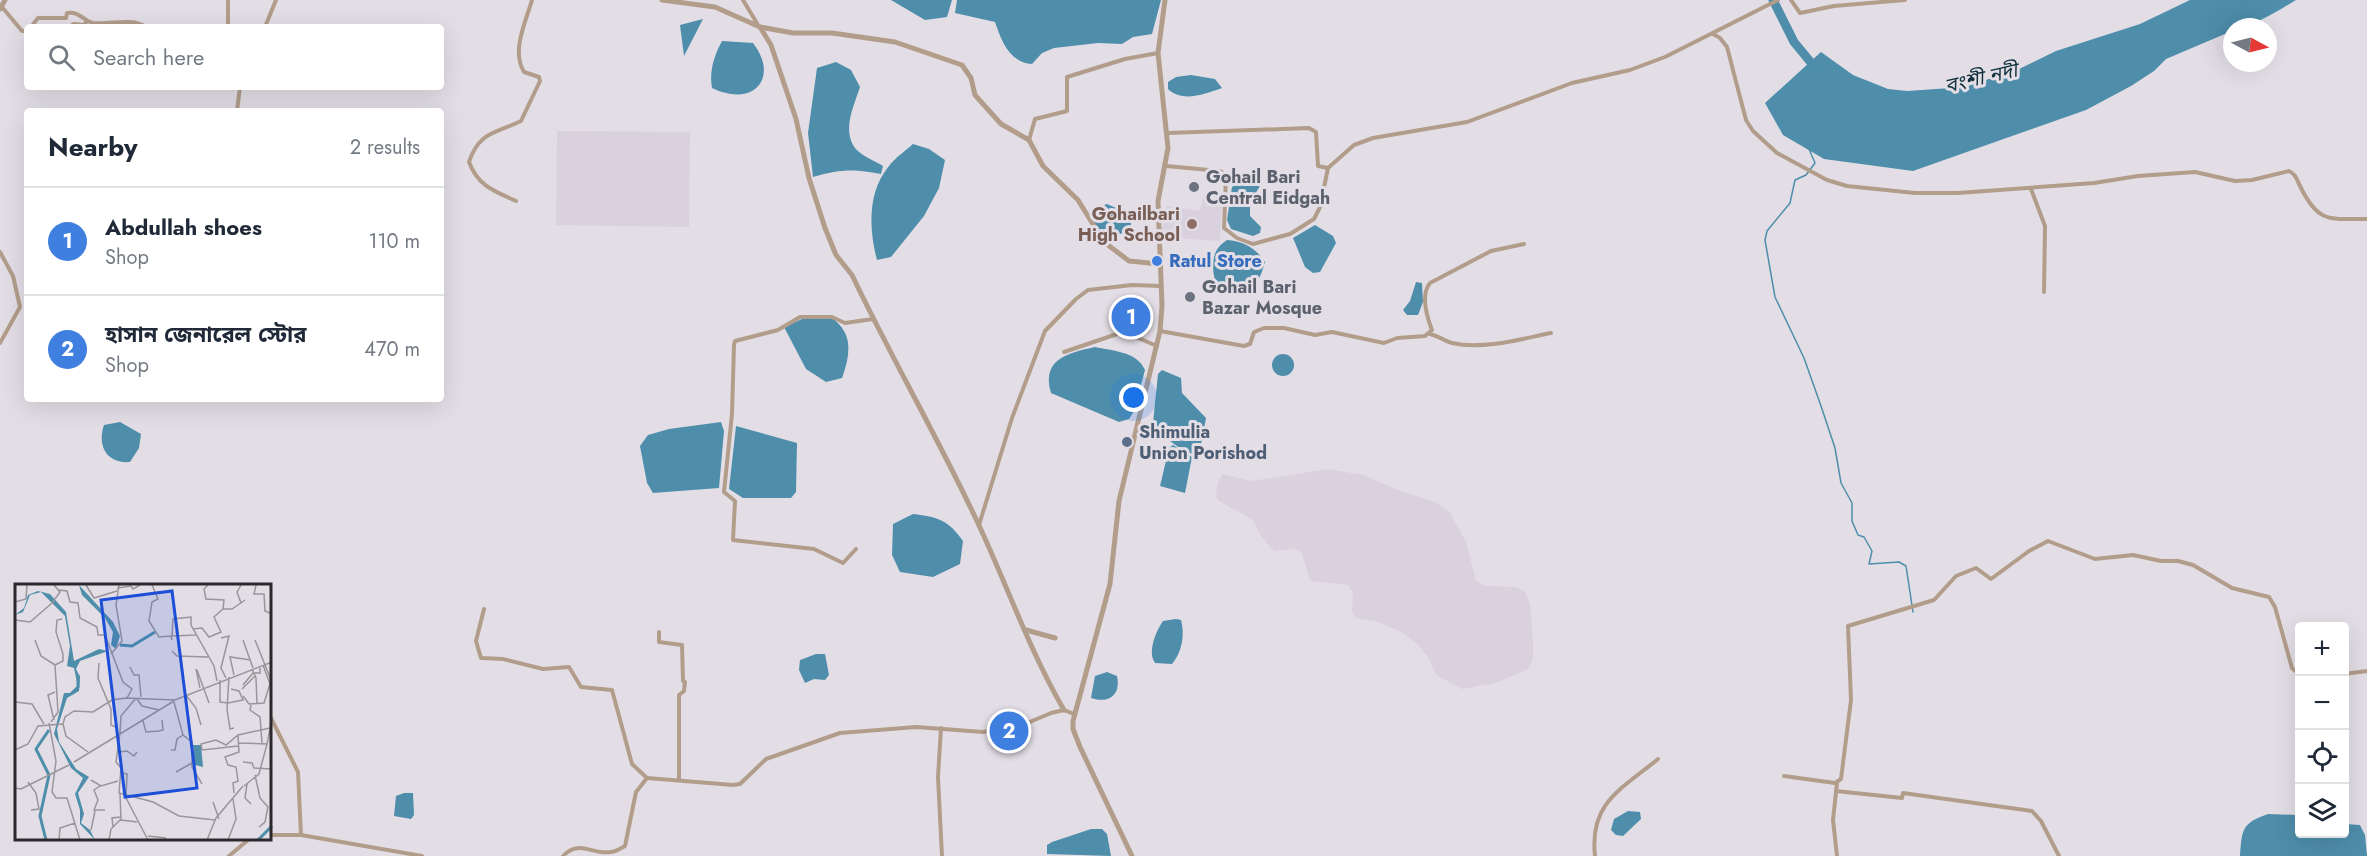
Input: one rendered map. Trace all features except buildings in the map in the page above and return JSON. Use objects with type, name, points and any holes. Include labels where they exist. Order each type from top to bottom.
[{"type":"street","points":[[5,0],[1,8],[24,31]]},
{"type":"street","points":[[228,0],[228,24]]},
{"type":"street","points":[[266,24],[276,0]]},
{"type":"street","points":[[516,201],[494,191],[474,177],[468,162],[475,145],[480,140],[521,122],[540,81],[539,77],[524,72],[521,68],[521,38],[532,0]]},
{"type":"street","points":[[662,0],[715,6],[759,26],[793,33],[832,33],[895,42],[948,58],[967,69],[975,95],[994,118],[1029,140],[1043,166],[1078,200],[1104,242],[1129,261],[1160,264]]},
{"type":"street","points":[[743,0],[771,45],[796,119],[808,178],[836,255],[852,275],[873,319],[924,412],[979,525],[1046,680],[1064,710],[1074,714]]},
{"type":"street","points":[[1132,856],[1073,729],[1074,714],[1110,584],[1119,501],[1160,331],[1158,201],[1166,166],[1168,133],[1158,53],[1166,0]]},
{"type":"street","points":[[1166,166],[1220,171],[1226,175],[1224,228],[1237,238],[1253,244],[1290,234],[1314,219],[1320,207],[1328,168],[1354,145],[1467,122],[1572,82],[1630,70],[1653,62],[1713,34],[1777,0]]},
{"type":"street","points":[[1791,0],[1800,13],[1834,6],[1905,0]]},
{"type":"street","points":[[33,24],[38,18],[66,18],[67,13],[72,12],[80,14],[87,21],[112,24],[135,21],[140,24]]},
{"type":"street","points":[[1713,34],[1720,38],[1727,47],[1746,120],[1753,131],[1771,149],[1827,180],[1866,189],[1958,193],[2031,189],[2195,172],[2235,181],[2252,180],[2289,171],[2294,173],[2308,205],[2315,212],[2330,218],[2367,219]]},
{"type":"street","points":[[1029,140],[1035,119],[1067,111],[1067,77],[1125,59],[1158,53]]},
{"type":"street","points":[[237,108],[240,90]]},
{"type":"street","points":[[1168,133],[1309,128],[1316,132],[1318,166],[1328,168]]},
{"type":"street","points":[[2031,189],[2045,226],[2044,292]]},
{"type":"street","points":[[1430,334],[1432,330],[1426,306],[1426,287],[1430,283],[1491,251],[1524,244]]},
{"type":"street","points":[[0,252],[13,276],[20,307],[0,343]]},
{"type":"street","points":[[979,525],[1012,418],[1045,331],[1088,290],[1132,285],[1161,286]]},
{"type":"street","points":[[856,549],[843,563],[814,549],[733,540],[735,501],[724,492],[732,414],[734,345],[735,341],[778,330],[800,317],[832,317],[845,323],[873,319]]},
{"type":"street","points":[[1160,331],[1244,346],[1250,344],[1254,332],[1271,327],[1315,335],[1332,332],[1384,343],[1430,334],[1452,343],[1477,344],[1512,341],[1551,333]]},
{"type":"street","points":[[1064,352],[1120,333],[1129,334],[1156,346]]},
{"type":"street","points":[[1837,856],[1833,820],[1837,783],[1843,769],[1851,700],[1848,626],[1934,600],[1956,576],[1976,568],[1991,579],[2029,551],[2048,541],[2095,559],[2133,555],[2193,565],[2232,588],[2269,597],[2275,607],[2292,668],[2295,671]]},
{"type":"street","points":[[484,609],[476,641],[481,658],[503,659],[543,669],[569,667],[581,687],[612,690],[632,764],[647,778],[740,784],[766,759],[840,733],[916,727],[983,732],[1025,724],[1064,710]]},
{"type":"street","points":[[1026,630],[1056,638]]},
{"type":"street","points":[[659,632],[659,642],[682,645],[683,681],[685,682],[684,691],[679,695],[679,779]]},
{"type":"street","points":[[2349,673],[2367,671]]},
{"type":"street","points":[[272,720],[298,772],[301,835]]},
{"type":"street","points":[[941,728],[938,777],[942,856]]},
{"type":"street","points":[[1594,856],[1594,833],[1599,813],[1616,794],[1658,759]]},
{"type":"street","points":[[1784,776],[1837,783]]},
{"type":"street","points":[[563,856],[570,849],[576,848],[611,852],[625,846],[636,792],[647,778]]},
{"type":"street","points":[[1836,791],[1902,798],[1903,793],[2032,811],[2041,821],[2059,856]]},
{"type":"street","points":[[272,835],[301,835],[422,856]]},
{"type":"street","points":[[229,856],[247,841]]},
{"type":"shaded area","points":[[557,131],[690,132],[689,227],[556,225]]},
{"type":"shaded area","name":"Gohailbari High School","points":[[1203,199],[1222,200],[1220,241],[1161,237],[1166,206],[1200,211]]},
{"type":"shaded area","points":[[1328,469],[1364,475],[1395,489],[1435,502],[1449,511],[1466,542],[1476,580],[1484,586],[1516,587],[1525,592],[1530,604],[1533,639],[1533,659],[1528,669],[1496,683],[1462,689],[1436,675],[1428,657],[1417,644],[1401,632],[1376,621],[1356,618],[1352,611],[1353,593],[1348,585],[1310,581],[1302,553],[1294,549],[1274,551],[1260,535],[1253,520],[1219,501],[1216,497],[1217,485],[1222,474],[1252,481]]},
{"type":"water","points":[[891,0],[952,0],[947,17],[925,20]]},
{"type":"water","points":[[957,0],[1161,0],[1152,34],[1133,37],[1122,44],[1098,43],[1054,48],[1042,53],[1032,64],[1012,55],[1004,44],[995,22],[955,13]]},
{"type":"water","points":[[2190,0],[2296,0],[2263,18],[2223,18],[2223,35],[2166,59],[2154,71],[2131,86],[2086,110],[1913,171],[1824,159],[1783,135],[1765,103],[1821,52],[1853,75],[1888,89],[1907,91],[1965,87],[2019,69],[2056,51],[2140,24]]},
{"type":"water","points":[[703,19],[684,56],[680,25]]},
{"type":"water","points":[[722,41],[753,43],[761,56],[764,68],[763,78],[750,92],[727,93],[712,88],[713,64]]},
{"type":"water","points":[[836,62],[851,70],[860,87],[850,118],[851,141],[860,153],[883,166],[881,174],[847,171],[813,177],[808,133],[817,68]]},
{"type":"water","points":[[1191,75],[1215,79],[1222,88],[1194,96],[1180,96],[1168,89],[1168,82],[1176,77]]},
{"type":"water","points":[[913,144],[929,149],[945,160],[939,188],[924,216],[891,257],[877,260],[871,224],[873,199],[882,176],[891,163]]},
{"type":"water","points":[[1253,178],[1261,184],[1250,203],[1250,216],[1261,227],[1260,233],[1253,236],[1231,229],[1227,220],[1232,187],[1240,181]]},
{"type":"water","points":[[1107,204],[1121,210],[1131,221],[1131,228],[1115,237],[1103,238],[1090,216],[1099,207]]},
{"type":"water","points":[[1315,225],[1333,236],[1336,243],[1320,272],[1313,273],[1305,267],[1293,238]]},
{"type":"water","points":[[1227,240],[1249,246],[1265,262],[1260,277],[1253,285],[1236,288],[1215,280],[1214,257],[1218,248]]},
{"type":"water","points":[[1416,282],[1422,283],[1423,302],[1418,315],[1407,315],[1403,310],[1410,301]]},
{"type":"water","points":[[832,318],[844,331],[848,353],[842,378],[826,382],[806,369],[784,327],[802,319]]},
{"type":"water","points":[[1095,347],[1130,355],[1145,370],[1134,411],[1129,419],[1119,422],[1051,393],[1049,382],[1053,365],[1067,355]]},
{"type":"water","points":[[1283,354],[1291,357],[1294,365],[1291,373],[1283,376],[1275,373],[1272,365],[1275,357]]},
{"type":"water","points":[[1162,370],[1181,378],[1182,393],[1206,418],[1199,455],[1187,452],[1173,443],[1153,423],[1158,374]]},
{"type":"water","points":[[120,422],[141,434],[139,448],[130,462],[115,460],[105,452],[103,446],[104,425]]},
{"type":"water","points":[[721,422],[724,431],[719,488],[653,493],[647,483],[640,446],[648,435],[669,429]]},
{"type":"water","points":[[736,426],[797,443],[796,492],[791,498],[743,498],[729,489]]},
{"type":"water","points":[[1173,445],[1192,457],[1185,493],[1160,486],[1169,448]]},
{"type":"water","points":[[913,514],[936,518],[952,528],[963,541],[960,564],[933,577],[900,572],[892,555],[893,524]]},
{"type":"water","points":[[1181,620],[1183,632],[1178,654],[1172,664],[1155,663],[1152,648],[1158,630],[1163,621]]},
{"type":"water","points":[[816,654],[825,654],[829,675],[825,680],[814,679],[805,683],[799,670],[800,660]]},
{"type":"water","points":[[1107,672],[1117,676],[1118,683],[1115,693],[1108,699],[1091,698],[1095,676]]},
{"type":"water","points":[[413,793],[414,815],[411,819],[394,816],[396,796]]},
{"type":"water","points":[[1628,811],[1640,812],[1641,819],[1623,836],[1616,835],[1611,830],[1614,819]]},
{"type":"water","points":[[2268,814],[2295,815],[2295,838],[2349,838],[2349,824],[2360,825],[2365,835],[2367,856],[2240,856],[2243,833],[2248,824]]},
{"type":"water","points":[[1091,829],[1102,829],[1107,834],[1111,856],[1047,854],[1047,845],[1052,842]]},
{"type":"waterway","name":"বংশী নদী","points":[[1773,0],[1794,42],[1818,71]]},
{"type":"waterway","points":[[1809,149],[1815,163],[1806,175],[1795,180],[1790,203],[1767,231],[1765,240],[1775,297],[1804,358],[1821,406],[1835,448],[1841,483],[1852,503],[1852,521],[1858,535],[1864,537],[1872,551],[1869,564],[1899,562],[1906,566],[1913,612]]},
{"type":"place","name":"Gohail Bari Central Eidgah","points":[[1194,187]]},
{"type":"place","name":"Gohailbari High School","points":[[1192,224]]},
{"type":"place","name":"Ratul Store","points":[[1157,261]]},
{"type":"place","name":"Gohail Bari Bazar Mosque","points":[[1190,297]]},
{"type":"place","name":"Abdullah shoes","points":[[1131,317]]},
{"type":"place","name":"Shimulia Union Porishod","points":[[1127,442]]},
{"type":"place","name":"হাসান জেনারেল স্টোর","points":[[1009,731]]}]
